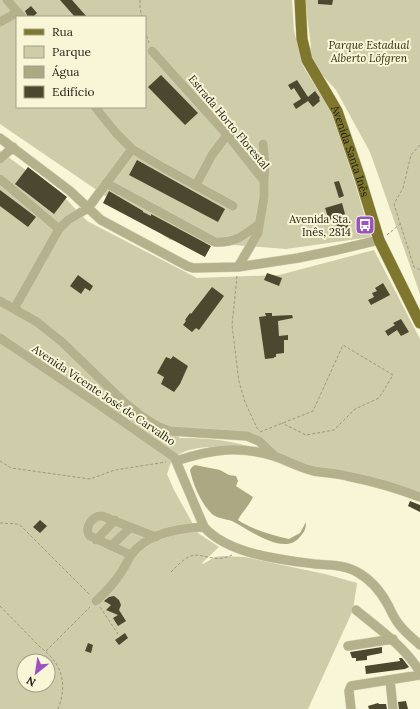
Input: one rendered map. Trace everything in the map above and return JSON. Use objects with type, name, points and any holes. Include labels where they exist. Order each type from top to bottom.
[{"type":"main road","name":"Avenida Santa Inês","points":[[300,0],[300,16],[306,57],[337,111],[360,178],[379,241],[420,323]]},
{"type":"street","points":[[7,0],[20,15]]},
{"type":"street","points":[[0,22],[16,16]]},
{"type":"street","name":"Estrada Horto Florestal","points":[[152,51],[227,135],[264,181],[264,197],[256,236],[238,267]]},
{"type":"street","points":[[96,108],[116,133],[132,149],[232,206]]},
{"type":"street","points":[[196,185],[212,155],[227,135]]},
{"type":"street","points":[[0,138],[70,191],[101,220],[188,266],[199,269],[238,267],[302,257],[379,241]]},
{"type":"street","points":[[263,144],[265,164],[264,181]]},
{"type":"street","points":[[0,159],[13,148]]},
{"type":"street","points":[[14,309],[59,229],[68,220],[88,208],[132,149]]},
{"type":"street","points":[[0,179],[59,229]]},
{"type":"street","points":[[106,183],[215,242],[237,240],[259,224]]},
{"type":"street","points":[[0,301],[37,322],[62,342],[124,402],[143,418],[170,431],[211,432],[247,436],[259,442],[278,458]]},
{"type":"street","name":"Avenida Vicente José de Carvalho","points":[[0,338],[168,453],[176,461],[204,527],[214,536],[237,548],[271,558],[344,567],[363,575],[377,589],[398,624],[420,645]]},
{"type":"street","points":[[113,414],[124,402]]},
{"type":"street","points":[[176,461],[216,450],[236,449],[253,451],[311,470],[346,476],[400,490],[420,497]]},
{"type":"street","points":[[131,554],[96,540],[87,533],[92,519],[98,515],[156,536]]},
{"type":"street","points":[[96,540],[115,520]]},
{"type":"street","points":[[111,546],[131,527]]},
{"type":"street","points":[[96,601],[116,581],[131,554],[139,546],[156,536],[187,528],[204,527]]},
{"type":"street","points":[[356,610],[393,640],[413,660],[420,672]]},
{"type":"street","points":[[348,646],[393,640]]},
{"type":"street","points":[[351,709],[349,691],[351,686],[420,675]]},
{"type":"street","points":[[390,680],[393,709]]},
{"type":"path","points":[[140,0],[142,16]]},
{"type":"path","points":[[146,34],[152,51]]},
{"type":"path","points":[[420,145],[411,155],[403,188],[394,204],[414,267],[420,270]]},
{"type":"path","points":[[379,241],[400,223]]},
{"type":"path","points":[[238,267],[232,326],[239,382],[245,402],[260,432],[282,423],[313,411],[343,345],[393,375],[379,398],[355,409],[334,430],[306,435],[282,423]]},
{"type":"path","points":[[0,461],[11,468],[90,479],[115,470],[176,461]]},
{"type":"path","points":[[0,523],[17,524],[21,526],[96,601],[118,634]]},
{"type":"path","points":[[171,572],[185,559],[192,556],[223,559],[233,555],[237,548]]},
{"type":"path","points":[[46,651],[96,601]]},
{"type":"path","points":[[0,606],[40,647],[46,651],[61,671],[63,688],[58,709]]},
{"type":"green space","points":[[0,0],[292,0],[294,31],[303,66],[331,111],[371,237],[286,249],[170,240],[0,124]]},
{"type":"green space","name":"Parque Estadual Alberto Löfgren","points":[[305,0],[420,0],[420,294],[370,152],[336,90],[307,58],[311,46]]},
{"type":"green space","points":[[0,151],[67,200],[87,221],[197,278],[279,275],[374,250],[420,339],[420,496],[316,469],[292,461],[254,441],[180,430],[179,438],[197,438],[232,442],[250,447],[209,447],[189,450],[173,459],[167,474],[174,490],[198,533],[219,547],[202,563],[203,564],[215,557],[245,557],[325,574],[357,583],[353,610],[308,709],[0,709]]},
{"type":"water","points":[[195,465],[220,470],[229,475],[236,476],[238,481],[236,486],[253,497],[238,520],[244,524],[269,534],[289,539],[300,533],[306,522],[306,527],[299,538],[292,543],[275,543],[256,535],[232,521],[214,515],[208,510],[201,499],[193,482],[190,470]]},
{"type":"building","points":[[60,0],[72,0],[86,16],[74,16]]},
{"type":"building","points":[[318,0],[333,0],[332,5],[318,4]]},
{"type":"building","points":[[31,6],[37,13],[34,16],[28,16],[25,11]]},
{"type":"building","points":[[161,75],[198,113],[185,125],[148,87]]},
{"type":"building","points":[[297,80],[308,97],[315,91],[320,98],[320,101],[313,107],[308,101],[296,109],[293,104],[301,99],[294,88],[291,90],[288,85]]},
{"type":"building","points":[[137,160],[225,209],[218,222],[129,175]]},
{"type":"building","points":[[28,167],[67,197],[54,214],[15,184]]},
{"type":"building","points":[[339,181],[344,196],[339,198],[334,182]]},
{"type":"building","points":[[0,190],[36,217],[28,227],[0,206]]},
{"type":"building","points":[[109,191],[143,212],[151,216],[151,214],[211,246],[205,257],[103,203]]},
{"type":"building","points":[[342,203],[345,214],[342,215],[345,226],[348,225],[350,233],[338,237],[336,230],[338,229],[334,218],[329,220],[325,208]]},
{"type":"building","points":[[267,273],[282,278],[279,286],[264,280]]},
{"type":"building","points":[[78,275],[93,286],[90,291],[85,288],[81,294],[70,286]]},
{"type":"building","points":[[383,283],[390,295],[371,305],[368,300],[374,297],[372,293],[377,291],[375,288]]},
{"type":"building","points":[[212,287],[224,296],[199,330],[196,328],[192,332],[183,325],[186,321],[185,320]]},
{"type":"building","points":[[265,313],[272,313],[272,316],[292,315],[293,318],[278,321],[279,336],[288,335],[288,340],[284,340],[284,353],[276,354],[276,357],[274,358],[265,359],[259,317],[266,316]]},
{"type":"building","points":[[401,319],[409,332],[401,336],[397,330],[388,336],[385,331],[395,325],[393,323]]},
{"type":"building","points":[[173,356],[188,366],[180,384],[174,392],[161,384],[164,377],[157,373],[166,357],[171,359]]},
{"type":"building","points":[[410,501],[420,505],[420,512],[408,506]]},
{"type":"building","points":[[40,520],[47,526],[40,533],[33,527]]},
{"type":"building","points":[[114,596],[119,600],[121,605],[119,610],[126,621],[118,626],[113,618],[118,615],[106,610],[111,605],[104,601],[109,597]]},
{"type":"building","points":[[125,633],[128,638],[119,645],[115,640]]},
{"type":"building","points":[[88,643],[93,645],[91,653],[85,651]]},
{"type":"building","points":[[382,647],[382,653],[367,656],[367,660],[356,661],[356,658],[352,658],[350,652]]},
{"type":"building","points":[[399,658],[402,658],[409,667],[405,669],[366,674],[365,666],[400,661]]},
{"type":"building","points":[[406,701],[408,709],[399,709],[398,702]]},
{"type":"building","points":[[378,703],[386,704],[387,709],[369,709],[368,706]]},
{"type":"place","name":"Avenida Sta. Inês, 2814","points":[[365,225]]}]
